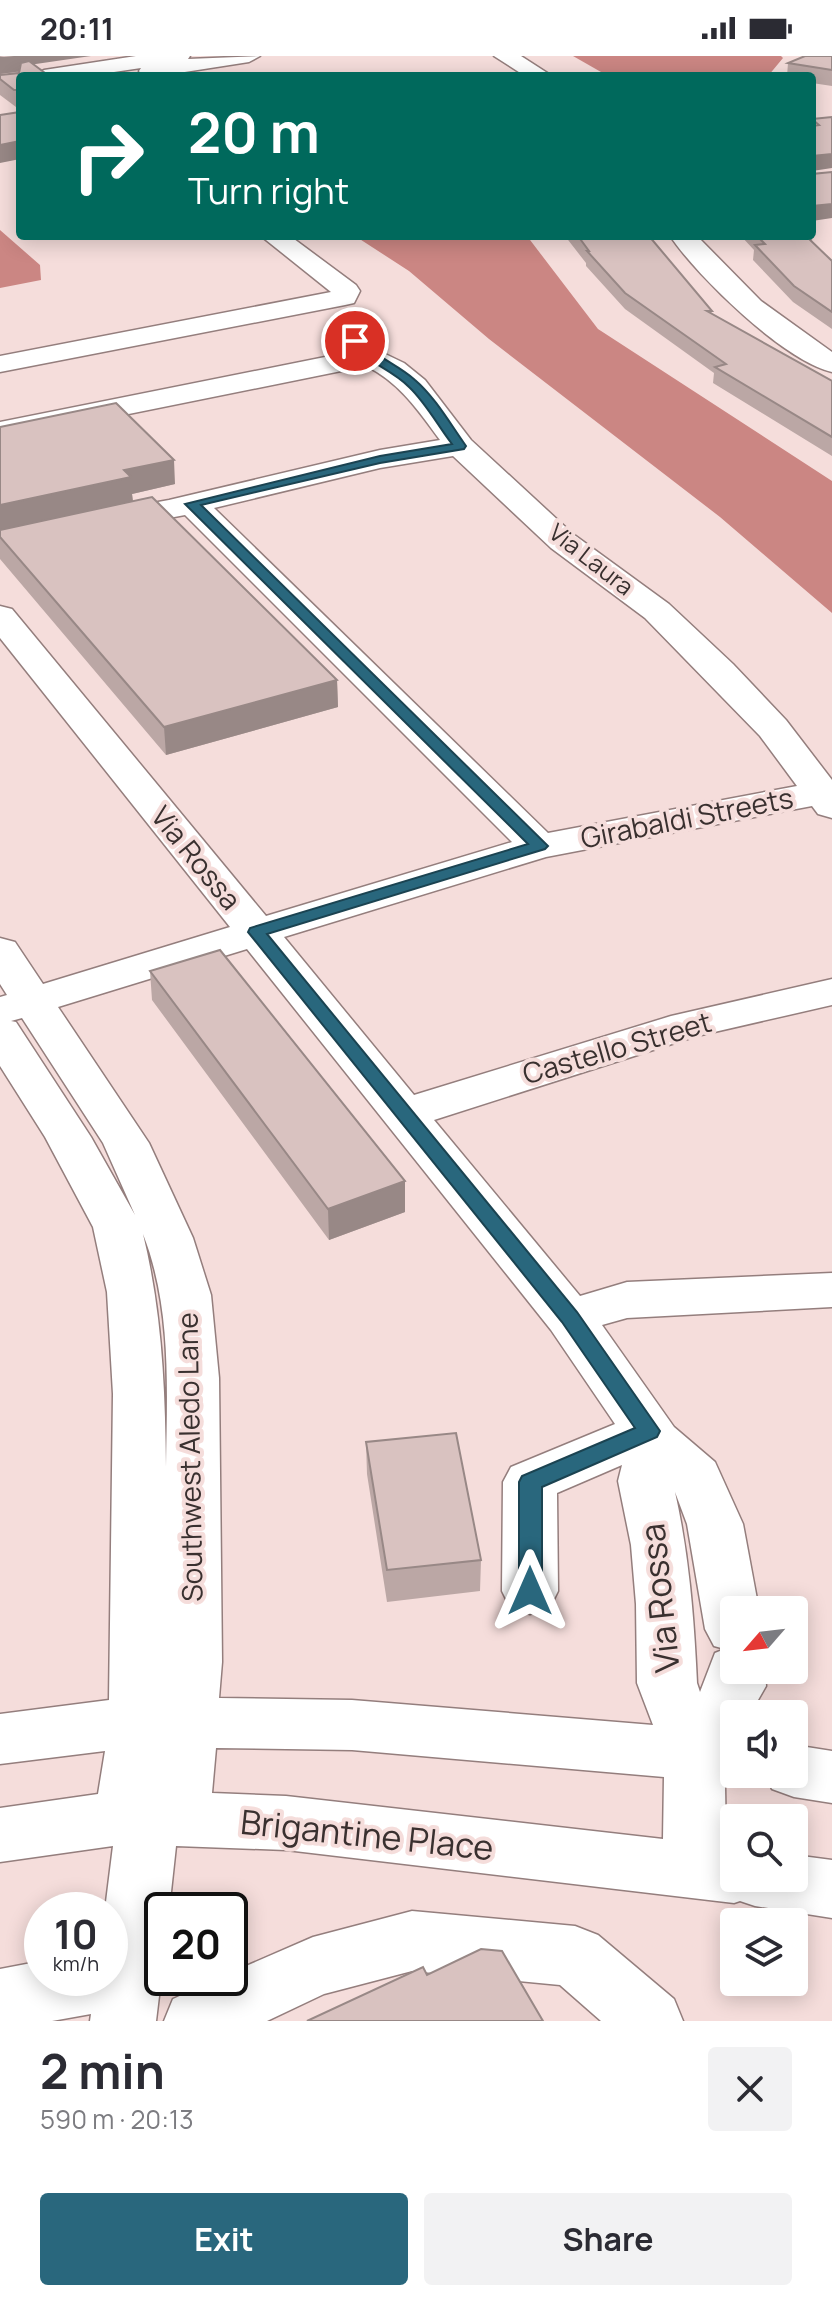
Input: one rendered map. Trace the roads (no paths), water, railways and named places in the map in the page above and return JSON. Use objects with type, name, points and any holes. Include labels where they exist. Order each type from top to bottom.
[{"type":"street","points":[[71,72],[179,56]]},
{"type":"street","points":[[143,72],[249,56]]},
{"type":"street","points":[[483,62],[506,63],[530,72]]},
{"type":"street","points":[[0,364],[345,297],[347,291],[279,240]]},
{"type":"street","points":[[686,240],[721,281],[763,321],[832,364]]},
{"type":"street","name":"Via Laura","points":[[342,326],[369,357],[394,369],[415,386],[460,446],[562,541],[668,621],[773,728],[827,799]]},
{"type":"street","points":[[0,431],[369,357]]},
{"type":"street","points":[[136,516],[380,459],[460,446]]},
{"type":"street","points":[[192,504],[539,846]]},
{"type":"street","name":"Via Rossa","points":[[0,616],[569,1317],[652,1436],[696,1477],[715,1524],[728,1596]]},
{"type":"street","name":"Girabaldi Streets","points":[[11,1015],[256,932],[539,846],[827,799]]},
{"type":"street","name":"Southwest Aledo Lane","points":[[0,951],[11,1015],[68,1137],[117,1227],[132,1292],[163,1722],[125,1999]]},
{"type":"street","name":"Castello Street","points":[[404,1114],[686,1025],[832,992]]},
{"type":"street","points":[[569,1317],[627,1300],[832,1290]]},
{"type":"street","points":[[530,1591],[530,1482],[652,1436]]},
{"type":"street","name":"Via Rossa","points":[[652,1436],[645,1481],[659,1545],[665,1604],[667,1683],[714,1757],[714,1872]]},
{"type":"street","points":[[0,1739],[163,1722],[352,1725],[714,1757],[736,1684]]},
{"type":"street","points":[[808,1773],[832,1777]]},
{"type":"street","name":"Brigantine Place","points":[[0,1835],[151,1818],[286,1823],[714,1872]]},
{"type":"street","points":[[808,1886],[832,1889]]},
{"type":"street","points":[[197,2021],[313,1967],[412,1941],[575,1956],[650,2021]]},
{"type":"street","points":[[0,2000],[125,1999]]}]
